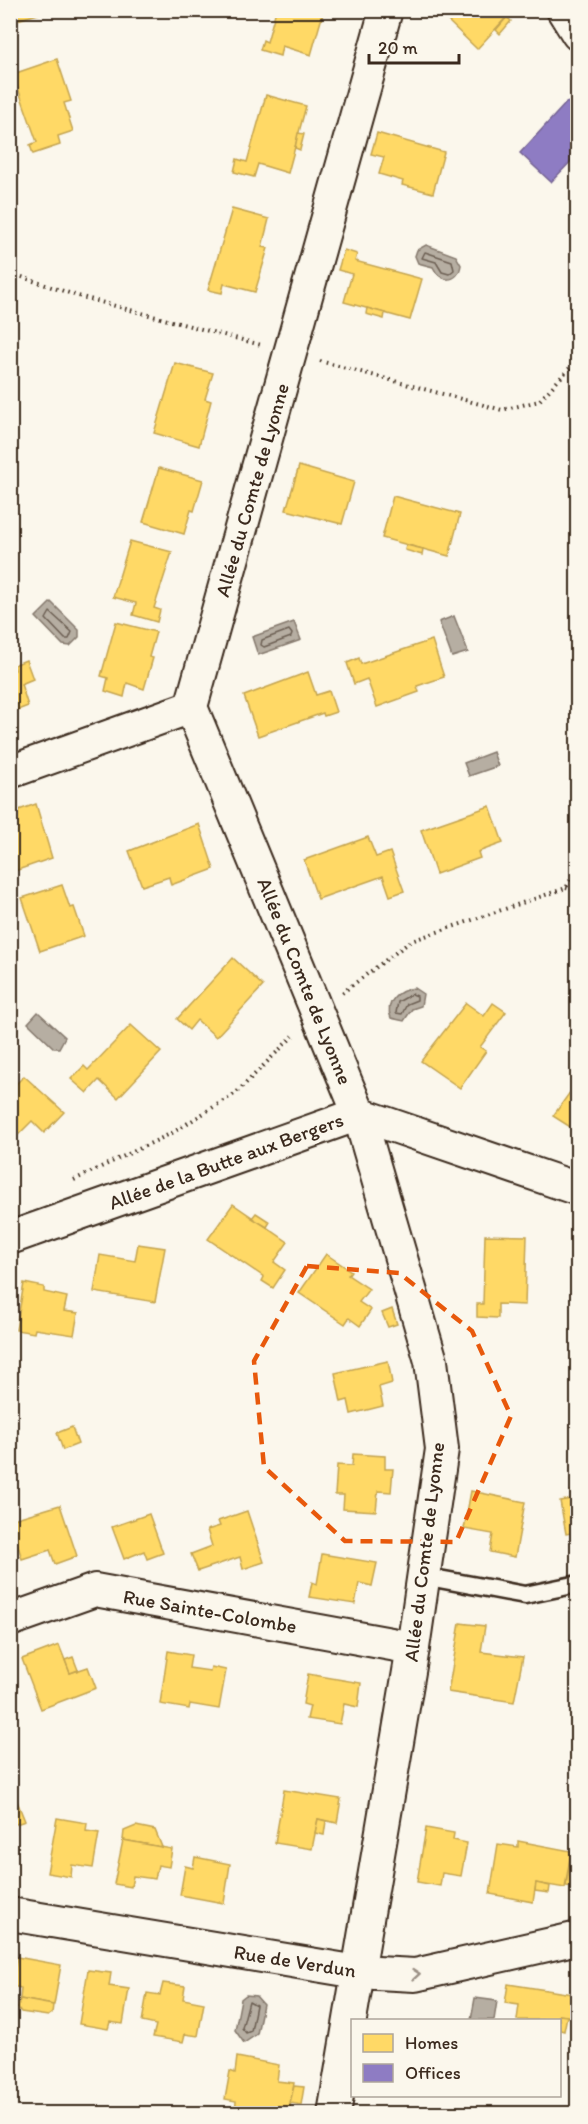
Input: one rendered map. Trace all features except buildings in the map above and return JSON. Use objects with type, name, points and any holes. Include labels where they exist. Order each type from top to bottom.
[{"type":"street","name":"Allée du Comte de Lyonne","points":[[334,2114],[413,1648],[442,1449],[431,1361],[359,1114],[191,707],[386,10]]},
{"type":"street","points":[[563,10],[578,34]]},
{"type":"street","points":[[10,772],[191,707]]},
{"type":"street","name":"Allée de la Butte aux Bergers","points":[[10,1238],[359,1114],[578,1189]]},
{"type":"street","name":"Rue Sainte-Colombe","points":[[10,1620],[94,1590],[413,1648]]},
{"type":"street","name":"Rue de Verdun","points":[[10,1914],[358,1972],[415,1976],[578,1938]]},
{"type":"lane","points":[[423,1576],[525,1595],[578,1584]]},
{"type":"path","points":[[566,888],[578,891]]},
{"type":"highlighted area","points":[[307,1266],[399,1273],[472,1331],[511,1416],[456,1542],[345,1541],[264,1467],[254,1361]]},
{"type":"water","points":[[426,245],[456,256],[461,265],[456,276],[444,278],[433,267],[418,263],[415,256],[417,250]]},
{"type":"water","points":[[51,602],[79,630],[79,637],[70,646],[63,645],[36,617]]},
{"type":"water","points":[[454,616],[468,652],[452,657],[439,622]]},
{"type":"water","points":[[294,622],[301,640],[258,655],[252,637]]},
{"type":"water","points":[[493,752],[498,766],[469,776],[464,763]]},
{"type":"water","points":[[414,988],[423,994],[421,1006],[412,1009],[404,1021],[391,1018],[389,1012],[394,998],[403,991]]},
{"type":"water","points":[[38,1012],[65,1037],[59,1048],[54,1048],[28,1023]]},
{"type":"water","points":[[246,1995],[256,1996],[263,2004],[257,2034],[244,2043],[235,2030],[241,1999]]},
{"type":"water","points":[[475,1998],[497,2001],[494,2019],[471,2019]]}]
